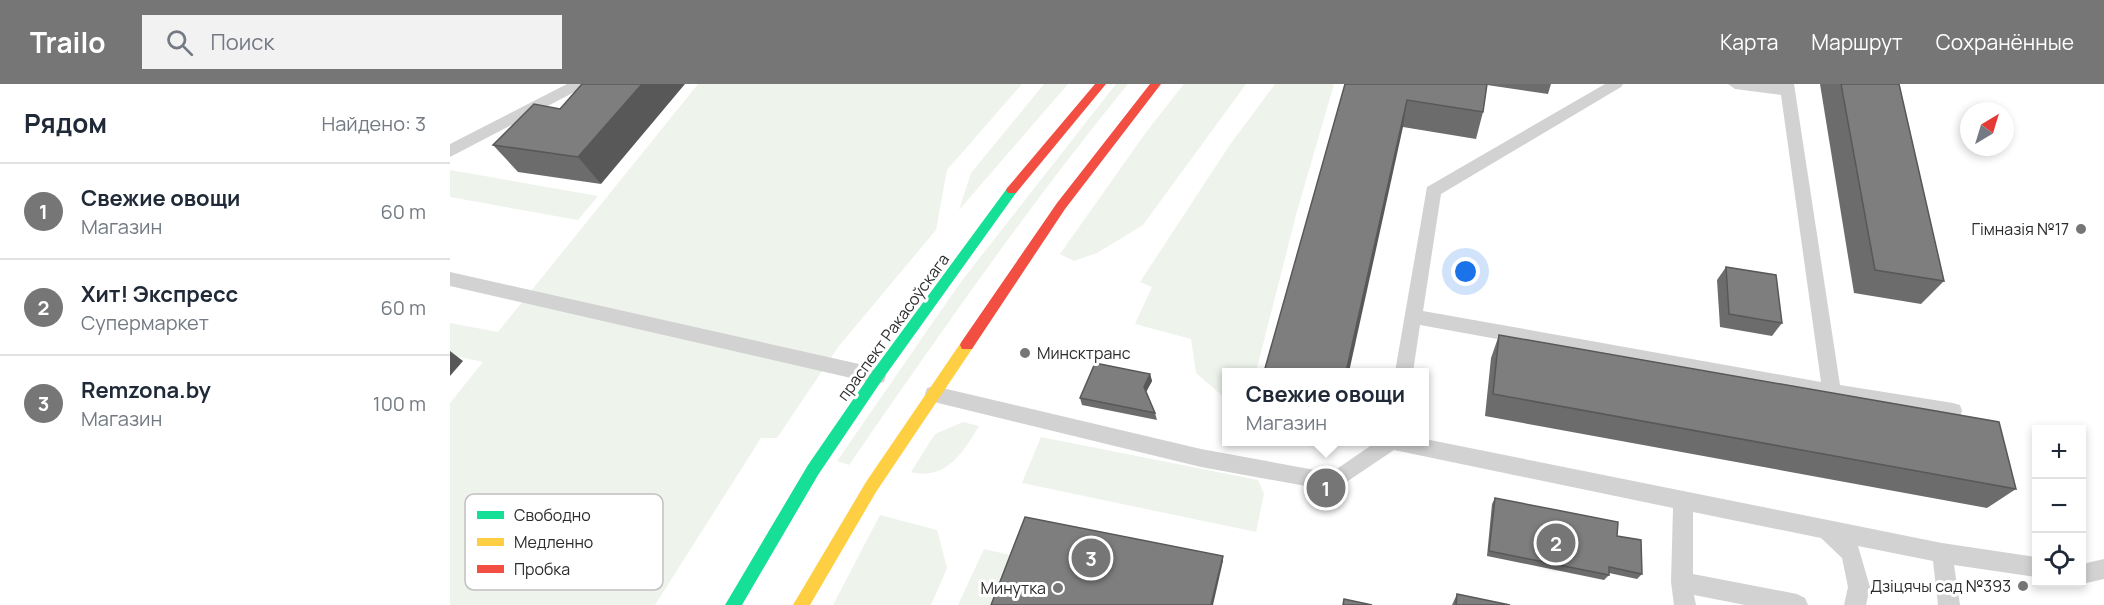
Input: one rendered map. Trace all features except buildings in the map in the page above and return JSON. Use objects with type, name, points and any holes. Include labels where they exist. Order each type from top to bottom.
[{"type":"main road","name":"праспект Ракасоўскага","points":[[733,605],[813,470],[877,376],[1013,189],[1101,84]]},
{"type":"main road","points":[[801,605],[871,487],[1061,206],[1156,84]]},
{"type":"lane","points":[[450,151],[579,84]]},
{"type":"lane","points":[[1405,368],[1433,191],[1616,84]]},
{"type":"lane","points":[[1735,84],[1787,87],[1832,392]]},
{"type":"lane","points":[[450,279],[877,376]]},
{"type":"lane","points":[[1414,317],[1832,392],[1953,411]]},
{"type":"lane","points":[[934,394],[1201,458],[1333,482],[1386,446]]},
{"type":"lane","points":[[1418,446],[1942,553],[2032,566]]},
{"type":"lane","points":[[1683,499],[1682,582],[1686,605]]},
{"type":"lane","points":[[1825,529],[1851,553],[1859,587],[1855,605]]},
{"type":"lane","points":[[1942,553],[1949,605]]},
{"type":"lane","points":[[2086,573],[2104,569]]},
{"type":"lane","points":[[1682,582],[1797,605]]},
{"type":"shaded area","points":[[698,84],[1022,84],[947,170],[936,230],[839,346],[777,438],[761,438],[655,605],[450,605],[450,403],[483,362],[450,355],[450,323],[498,332]]},
{"type":"shaded area","points":[[1044,84],[1068,84],[959,210],[971,173]]},
{"type":"shaded area","points":[[1116,84],[1128,84],[1055,177],[950,319],[849,465],[837,461],[960,283]]},
{"type":"shaded area","points":[[1184,84],[1246,84],[1143,225],[1097,253],[1074,261],[1060,254],[1147,131]]},
{"type":"shaded area","points":[[1275,84],[1334,84],[1296,215],[1257,368],[1222,368],[1222,396],[1196,373],[1191,339],[1135,324],[1152,287],[1140,282],[1229,146]]},
{"type":"shaded area","points":[[450,170],[598,196],[578,220],[450,197]]},
{"type":"shaded area","points":[[963,422],[979,426],[953,462],[934,472],[923,474],[911,472],[935,434]]},
{"type":"shaded area","points":[[1041,437],[1258,480],[1264,494],[1256,532],[1022,483]]},
{"type":"shaded area","points":[[880,515],[937,530],[947,568],[931,605],[833,605]]},
{"type":"shaded area","points":[[984,549],[1010,555],[990,605],[958,605]]},
{"type":"traffic: fast","points":[[733,605],[813,470],[877,376],[1012,190]]},
{"type":"traffic: slow","points":[[801,605],[871,487],[967,345]]},
{"type":"traffic: jam","points":[[1012,190],[1101,84]]},
{"type":"traffic: jam","points":[[967,345],[1061,206],[1156,84]]},
{"type":"place","name":"Гімназія №17","points":[[2081,229]]},
{"type":"place","name":"Минсктранс","points":[[1025,353]]},
{"type":"place","name":"Свежие овощи","points":[[1326,488]]},
{"type":"place","name":"Хит! Экспресс","points":[[1556,543]]},
{"type":"place","name":"Remzona.by","points":[[1091,558]]},
{"type":"place","name":"Дзіцячы сад №393","points":[[2023,586]]},
{"type":"place","name":"Минутка","points":[[1058,588]]}]
